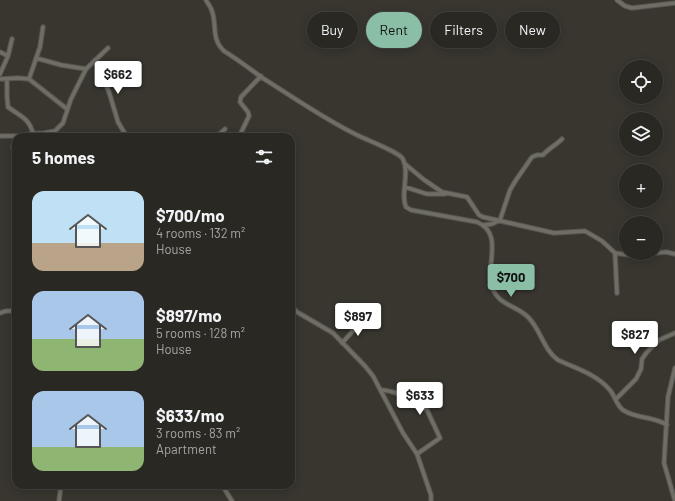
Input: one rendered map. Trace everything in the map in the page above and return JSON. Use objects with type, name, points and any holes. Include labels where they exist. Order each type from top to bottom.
[{"type":"street","points":[[206,0],[213,11],[214,31],[220,48],[336,124],[398,155],[404,163],[436,189],[447,194]]},
{"type":"street","points":[[617,0],[624,6],[632,8],[675,3]]},
{"type":"street","points":[[29,79],[42,39],[43,27]]},
{"type":"street","points":[[0,74],[8,56],[12,39]]},
{"type":"street","points":[[8,79],[8,107],[29,122],[34,133],[44,133],[55,130],[59,128],[64,120],[67,109],[86,69],[108,48]]},
{"type":"street","points":[[0,52],[8,56]]},
{"type":"street","points":[[36,58],[62,65],[86,69]]},
{"type":"street","points":[[95,60],[109,92],[118,122],[125,133]]},
{"type":"street","points":[[241,133],[249,116],[248,112],[240,102],[241,97],[261,76]]},
{"type":"street","points":[[0,79],[29,79],[67,109]]},
{"type":"street","points":[[220,133],[225,129]]},
{"type":"street","points":[[0,136],[12,136]]},
{"type":"street","points":[[404,163],[404,203],[406,208],[472,221],[484,225],[492,224],[500,220],[510,190],[529,161],[534,156],[543,156],[562,139]]},
{"type":"street","points":[[405,187],[427,194],[465,196],[469,199],[481,216],[554,234],[585,231],[602,241],[616,253],[619,253]]},
{"type":"street","points":[[484,225],[492,238],[493,245],[490,276],[496,295],[506,304],[529,318],[537,329],[546,349],[552,356],[595,377],[611,390],[620,407],[624,410],[635,415],[667,424]]},
{"type":"street","points":[[663,252],[675,254]]},
{"type":"street","points":[[616,253],[617,293]]},
{"type":"street","points":[[295,310],[328,330],[369,371],[381,390],[403,433],[417,454],[431,495],[431,501]]},
{"type":"street","points":[[0,313],[12,311]]},
{"type":"street","points":[[342,343],[362,321]]},
{"type":"street","points":[[616,399],[636,380],[641,369],[642,359],[658,340],[675,332]]},
{"type":"street","points":[[675,368],[668,397],[664,463],[675,501]]},
{"type":"street","points":[[381,390],[389,390],[413,399],[422,408],[427,410],[440,438],[417,454]]},
{"type":"street","points":[[663,422],[667,418]]},
{"type":"street","points":[[60,501],[61,489]]},
{"type":"street","points":[[224,489],[232,501]]}]
